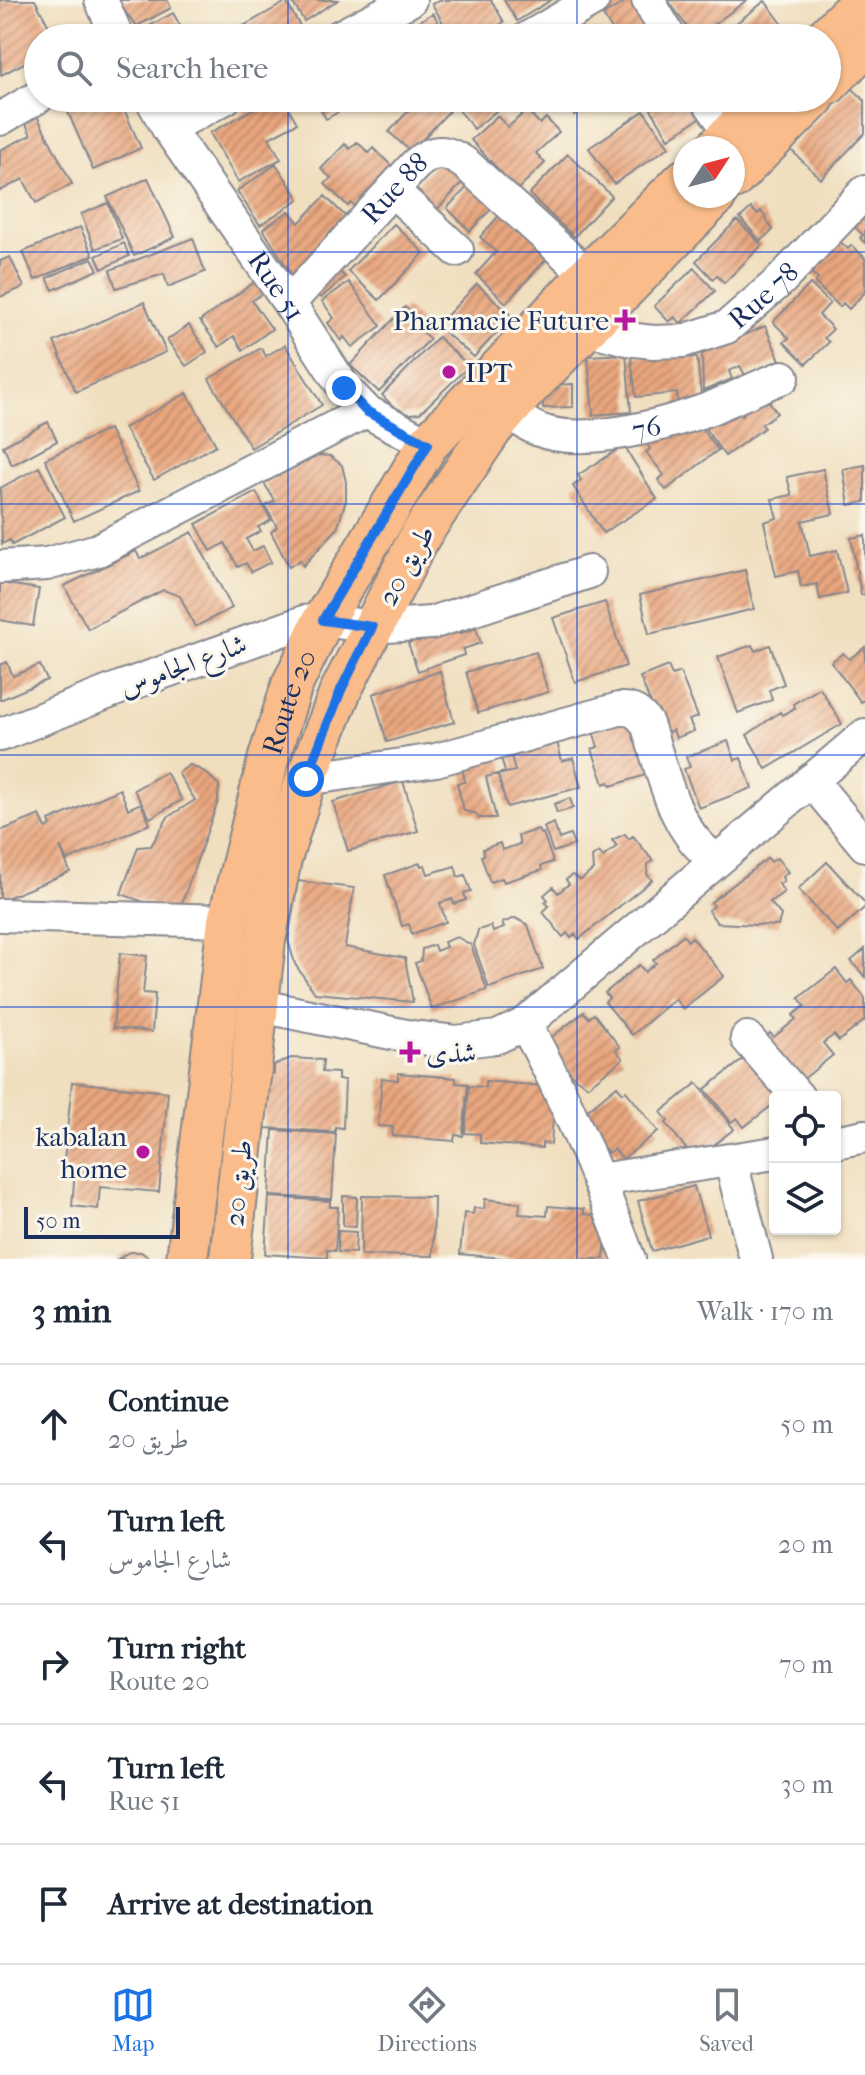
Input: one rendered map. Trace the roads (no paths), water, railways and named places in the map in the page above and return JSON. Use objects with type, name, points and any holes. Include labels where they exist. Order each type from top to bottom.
[{"type":"main road","points":[[839,24],[863,0]]},
{"type":"main road","points":[[841,71],[865,47]]},
{"type":"main road","points":[[729,136],[752,112]]},
{"type":"main road","points":[[745,167],[800,112]]},
{"type":"main road","name":"Route 20","points":[[187,1259],[228,921],[269,757],[292,685],[323,620],[428,444],[588,275],[673,191]]},
{"type":"main road","name":"طريق 20","points":[[230,1259],[265,940],[281,859],[306,779],[341,690],[420,536],[473,456],[507,411],[704,208]]},
{"type":"street","points":[[101,0],[112,24]]},
{"type":"street","points":[[364,24],[410,0]]},
{"type":"street","points":[[552,24],[593,0]]},
{"type":"street","points":[[648,0],[662,24]]},
{"type":"street","points":[[0,119],[24,105]]},
{"type":"street","name":"Rue 51","points":[[159,112],[344,388],[366,411],[428,444]]},
{"type":"street","points":[[168,128],[198,112]]},
{"type":"street","points":[[712,112],[722,136]]},
{"type":"street","name":"Rue 88","points":[[289,303],[421,159],[440,152],[449,153],[467,165],[588,275]]},
{"type":"street","points":[[392,190],[457,250]]},
{"type":"street","name":"Rue 78","points":[[585,328],[653,342],[683,341],[727,327],[780,281],[865,192]]},
{"type":"street","name":"76","points":[[507,411],[538,430],[555,435],[580,436],[652,425],[703,411],[783,377]]},
{"type":"street","points":[[0,567],[47,564],[98,550],[366,411]]},
{"type":"street","name":"شارع الجاموس","points":[[0,735],[304,622],[323,620],[372,627],[431,623],[589,572]]},
{"type":"street","points":[[306,779],[436,760],[630,708],[647,724],[682,824],[704,852],[717,860]]},
{"type":"street","points":[[256,1005],[411,1037],[456,1042],[497,1037],[525,1024],[865,735]]},
{"type":"street","points":[[811,780],[865,845]]},
{"type":"street","points":[[0,915],[228,921]]},
{"type":"street","points":[[525,1024],[547,1064],[599,1180],[629,1259]]},
{"type":"street","points":[[747,1038],[793,1091]]},
{"type":"street","points":[[841,1140],[865,1136]]},
{"type":"street","points":[[599,1180],[769,1154]]},
{"type":"street","points":[[731,1162],[756,1259]]},
{"type":"place","name":"Pharmacie Future","points":[[625,320]]},
{"type":"place","name":"IPT","points":[[449,372]]},
{"type":"place","name":"شذى","points":[[410,1052]]},
{"type":"place","name":"kabalan home","points":[[143,1152]]}]
